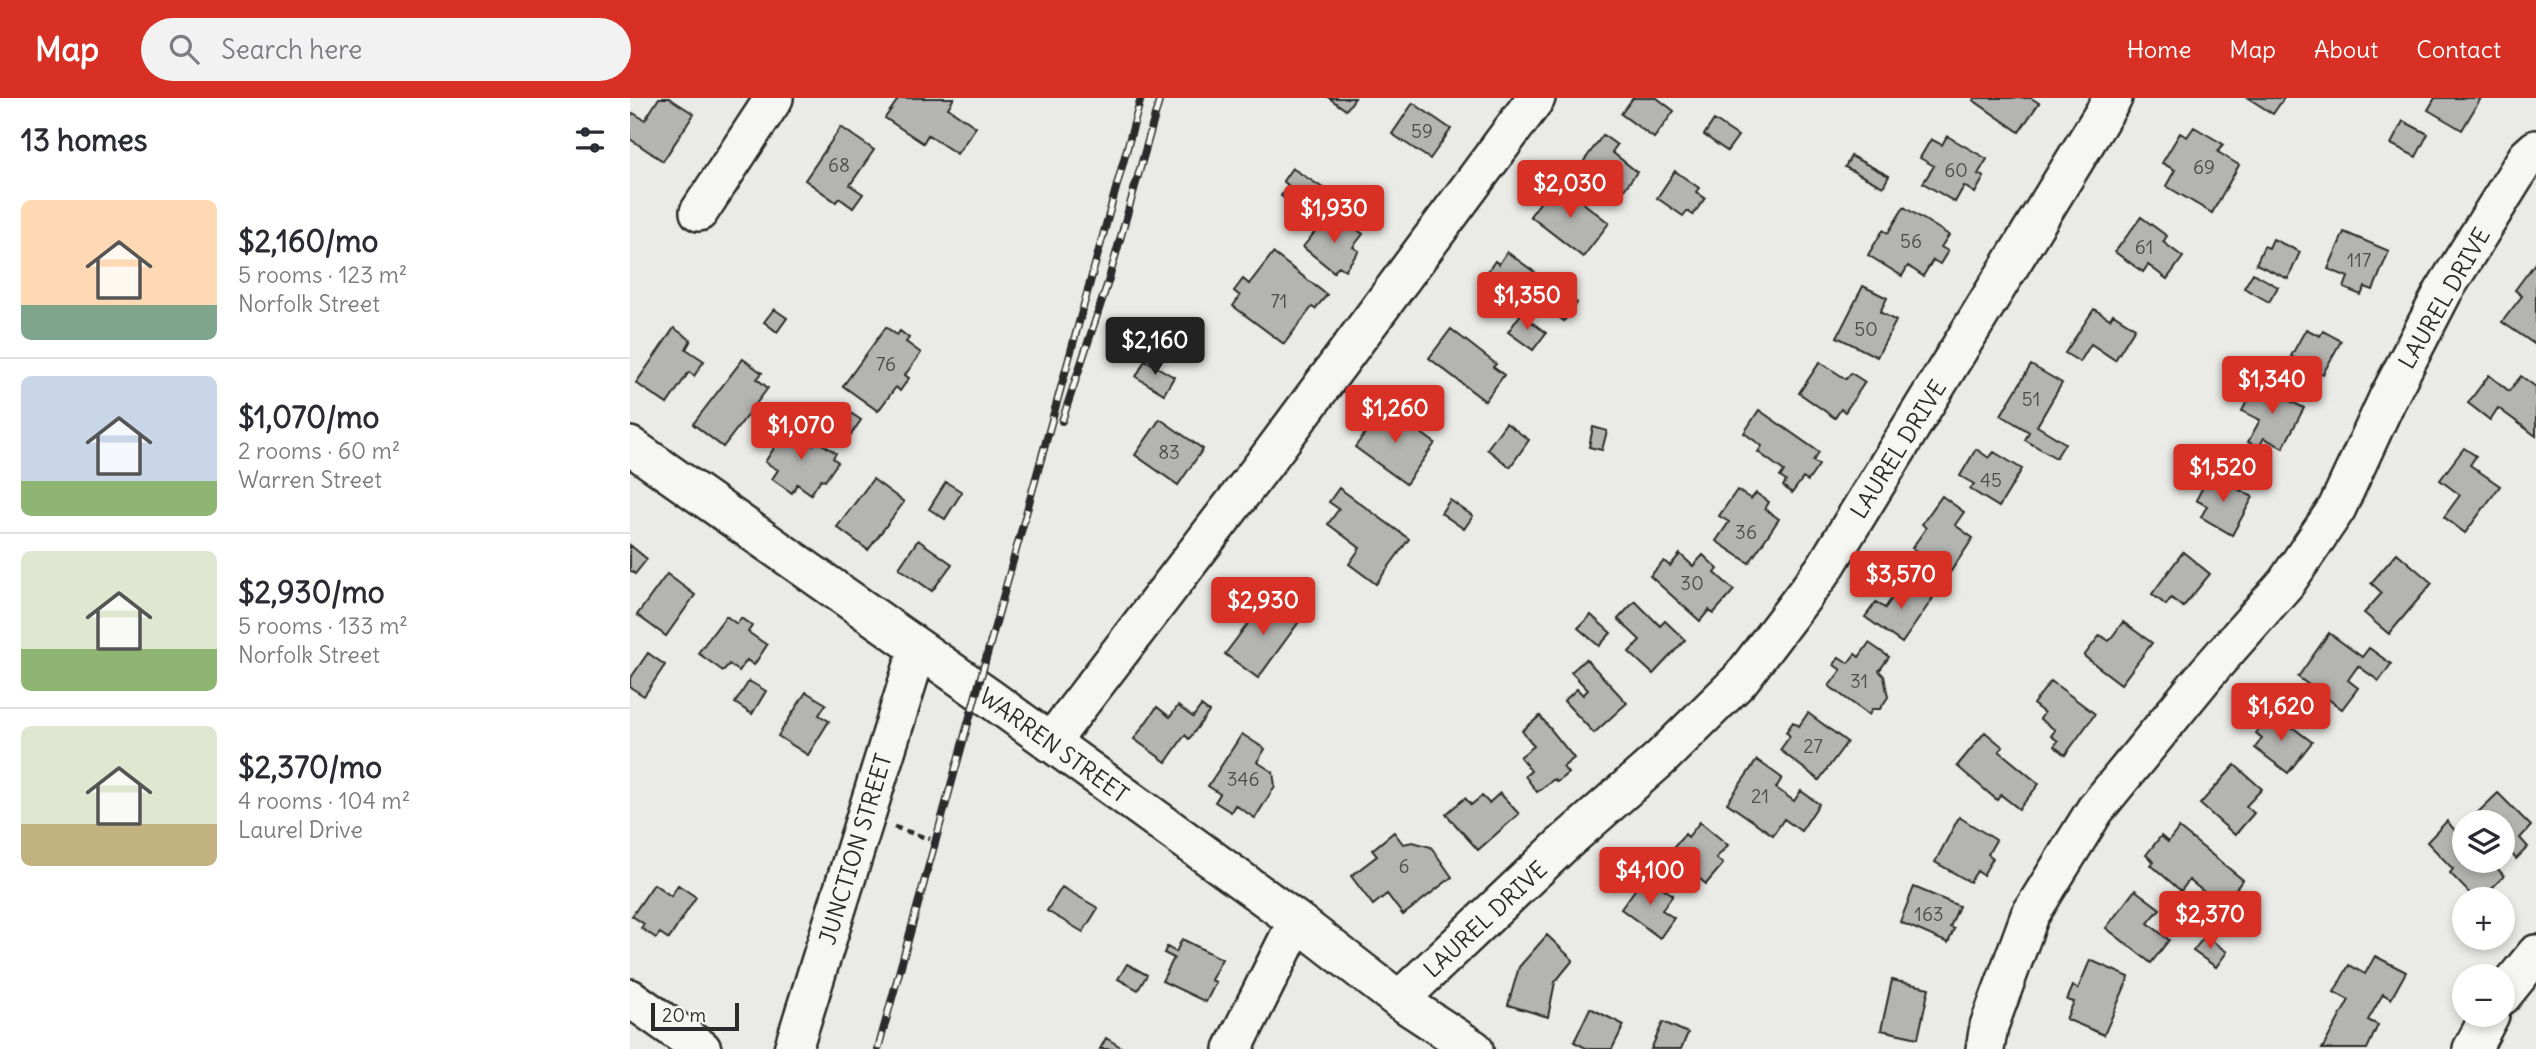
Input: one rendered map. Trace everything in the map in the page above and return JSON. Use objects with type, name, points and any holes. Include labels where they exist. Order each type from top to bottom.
[{"type":"street","points":[[699,212],[774,98]]},
{"type":"street","points":[[1050,743],[1267,460],[1536,98]]},
{"type":"street","name":"LAUREL DRIVE","points":[[1399,1000],[1561,846],[1661,758],[1740,680],[1824,569],[2113,98]]},
{"type":"street","name":"LAUREL DRIVE","points":[[1985,1049],[1989,1026],[2030,915],[2095,810],[2207,673],[2286,583],[2337,508],[2387,400],[2443,292],[2527,157],[2536,149]]},
{"type":"street","name":"WARREN STREET","points":[[630,446],[1050,743],[1297,921],[1399,1000],[1474,1049]]},
{"type":"street","name":"JUNCTION STREET","points":[[793,1049],[918,649]]},
{"type":"street","points":[[1233,1049],[1297,921]]},
{"type":"street","points":[[2515,980],[2536,954]]},
{"type":"street","points":[[630,998],[702,1049]]},
{"type":"street","points":[[2472,1049],[2484,1027]]},
{"type":"path","points":[[914,834],[930,839]]},
{"type":"building","points":[[659,98],[669,98],[694,114],[663,161],[630,139],[630,117],[633,113],[645,120]]},
{"type":"building","points":[[899,98],[954,98],[948,108],[976,127],[957,154],[928,135],[923,143],[885,118]]},
{"type":"building","points":[[1329,98],[1355,98],[1346,110]]},
{"type":"building","points":[[1633,98],[1657,98],[1674,111],[1654,138],[1621,114]]},
{"type":"building","points":[[2031,98],[2039,103],[2019,132],[1973,100]]},
{"type":"building","points":[[2248,98],[2284,98],[2273,114]]},
{"type":"building","points":[[2435,98],[2481,98],[2462,130],[2428,110]]},
{"type":"building","points":[[1413,103],[1451,129],[1430,159],[1392,134]]},
{"type":"building","points":[[1714,120],[1738,136],[1727,151],[1704,135]]},
{"type":"building","points":[[2403,121],[2428,134],[2416,157],[2391,144]]},
{"type":"building","points":[[841,127],[874,150],[850,185],[863,194],[853,208],[839,198],[836,202],[805,180]]},
{"type":"building","points":[[2194,127],[2223,144],[2218,152],[2239,165],[2212,213],[2166,186],[2175,170],[2162,163],[2180,133],[2187,137]]},
{"type":"building","points":[[1603,135],[1617,145],[1612,152],[1637,172],[1617,199],[1578,169]]},
{"type":"building","points":[[1947,136],[1987,159],[1978,174],[1984,177],[1975,193],[1964,186],[1955,202],[1923,183],[1934,166],[1920,158],[1931,139],[1942,145]]},
{"type":"building","points":[[1851,156],[1889,176],[1883,187],[1845,167]]},
{"type":"building","points":[[1292,168],[1323,188],[1319,195],[1313,191],[1301,209],[1281,196],[1288,185],[1283,181]]},
{"type":"building","points":[[1675,171],[1699,188],[1696,192],[1705,198],[1693,215],[1687,211],[1683,216],[1657,198]]},
{"type":"building","points":[[1556,182],[1609,223],[1583,257],[1530,216]]},
{"type":"building","points":[[1904,207],[1949,235],[1941,247],[1948,251],[1940,264],[1933,260],[1923,276],[1908,266],[1902,276],[1868,255],[1883,230],[1888,233]]},
{"type":"building","points":[[1327,217],[1341,229],[1347,222],[1363,234],[1353,247],[1359,251],[1345,270],[1339,266],[1334,272],[1303,247]]},
{"type":"building","points":[[2141,217],[2167,236],[2163,242],[2183,257],[2167,279],[2148,265],[2143,272],[2115,252]]},
{"type":"building","points":[[2344,232],[2389,251],[2373,290],[2365,287],[2361,295],[2344,288],[2348,277],[2328,269]]},
{"type":"building","points":[[2273,239],[2300,252],[2288,279],[2256,264],[2264,246],[2269,248]]},
{"type":"building","points":[[1507,252],[1577,303],[1564,321],[1525,293],[1514,308],[1485,288],[1495,275],[1488,271],[1495,261],[1499,264]]},
{"type":"building","points":[[1273,253],[1327,295],[1315,309],[1312,307],[1284,344],[1233,306],[1240,296],[1234,291],[1243,279],[1249,284]]},
{"type":"building","points":[[2536,262],[2536,345],[2502,322],[2522,296],[2515,290]]},
{"type":"building","points":[[2253,273],[2278,287],[2269,302],[2244,288]]},
{"type":"building","points":[[1863,286],[1887,298],[1880,312],[1896,321],[1877,357],[1837,337]]},
{"type":"building","points":[[774,309],[787,318],[777,332],[764,322]]},
{"type":"building","points":[[2094,309],[2110,319],[2113,314],[2135,328],[2115,360],[2091,344],[2080,362],[2065,353]]},
{"type":"building","points":[[1521,314],[1546,333],[1533,350],[1508,332]]},
{"type":"building","points":[[886,327],[897,335],[900,331],[909,338],[906,342],[921,353],[905,375],[909,378],[900,391],[896,387],[878,411],[843,386]]},
{"type":"building","points":[[674,328],[691,340],[686,349],[704,361],[694,376],[689,372],[667,404],[636,383]]},
{"type":"building","points":[[1451,329],[1496,364],[1493,367],[1504,375],[1485,401],[1429,358]]},
{"type":"building","points":[[2306,329],[2320,336],[2323,331],[2341,341],[2323,374],[2291,356]]},
{"type":"building","points":[[743,359],[762,373],[757,379],[768,388],[723,447],[693,424]]},
{"type":"building","points":[[1145,360],[1174,377],[1164,394],[1136,377]]},
{"type":"building","points":[[1820,362],[1846,379],[1851,373],[1865,382],[1845,412],[1841,409],[1835,418],[1799,393]]},
{"type":"building","points":[[2031,365],[2062,383],[2037,426],[2065,443],[2056,458],[2025,440],[2029,432],[2001,415]]},
{"type":"building","points":[[2489,375],[2509,391],[2521,376],[2536,387],[2536,436],[2498,408],[2490,420],[2468,403]]},
{"type":"building","points":[[2256,384],[2304,408],[2283,448],[2264,438],[2259,447],[2248,442],[2260,420],[2242,411]]},
{"type":"building","points":[[839,405],[861,420],[850,436],[828,420]]},
{"type":"building","points":[[1385,407],[1435,443],[1406,484],[1355,447]]},
{"type":"building","points":[[1759,410],[1819,452],[1813,461],[1819,465],[1808,481],[1803,478],[1792,493],[1783,486],[1786,481],[1780,477],[1784,471],[1758,452],[1762,446],[1744,433]]},
{"type":"building","points":[[1160,419],[1203,449],[1178,485],[1135,455]]},
{"type":"building","points":[[1506,423],[1529,440],[1510,467],[1487,449]]},
{"type":"building","points":[[1593,427],[1607,431],[1602,450],[1589,447]]},
{"type":"building","points":[[787,428],[813,445],[816,440],[836,453],[833,458],[838,462],[825,481],[821,479],[811,494],[797,484],[792,493],[772,479],[778,470],[765,462]]},
{"type":"building","points":[[2464,448],[2476,456],[2470,465],[2500,486],[2465,533],[2444,517],[2460,495],[2440,480]]},
{"type":"building","points":[[1976,449],[1989,458],[1994,452],[2022,469],[1999,507],[1970,489],[1974,484],[1960,476]]},
{"type":"building","points":[[2210,474],[2253,497],[2232,535],[2201,517],[2207,506],[2196,500]]},
{"type":"building","points":[[873,479],[904,502],[868,550],[837,527]]},
{"type":"building","points":[[946,482],[962,492],[945,519],[929,509]]},
{"type":"building","points":[[1339,488],[1409,539],[1376,584],[1349,564],[1360,548],[1328,524],[1339,509],[1329,502]]},
{"type":"building","points":[[1737,490],[1751,499],[1756,493],[1769,502],[1765,509],[1779,519],[1749,563],[1716,541],[1729,522],[1719,516]]},
{"type":"building","points":[[1942,496],[1964,512],[1955,525],[1973,538],[1949,574],[1912,548],[1926,528],[1922,524]]},
{"type":"building","points":[[1450,500],[1473,516],[1464,529],[1441,513]]},
{"type":"building","points":[[918,540],[952,564],[932,591],[899,568]]},
{"type":"building","points":[[630,545],[647,559],[635,574],[630,570]]},
{"type":"building","points":[[2183,552],[2210,574],[2183,607],[2171,598],[2166,605],[2152,594]]},
{"type":"building","points":[[2397,553],[2432,583],[2389,634],[2364,613],[2382,593],[2371,583]]},
{"type":"building","points":[[1680,554],[1693,566],[1703,555],[1718,569],[1715,573],[1734,590],[1713,614],[1709,610],[1700,621],[1650,576],[1664,561],[1670,566]]},
{"type":"building","points":[[667,574],[695,595],[666,636],[637,615]]},
{"type":"building","points":[[1905,579],[1933,598],[1902,643],[1865,617],[1876,602],[1885,608]]},
{"type":"building","points":[[1269,596],[1301,619],[1258,678],[1225,654]]},
{"type":"building","points":[[1635,601],[1660,626],[1665,621],[1685,640],[1653,674],[1629,652],[1640,640],[1618,619]]},
{"type":"building","points":[[1591,615],[1611,633],[1599,646],[1578,628]]},
{"type":"building","points":[[726,616],[737,624],[741,618],[752,626],[748,632],[767,645],[754,665],[747,660],[739,671],[729,664],[723,671],[698,653]]},
{"type":"building","points":[[2123,622],[2152,643],[2121,684],[2084,656],[2100,635],[2109,641]]},
{"type":"building","points":[[2329,633],[2362,657],[2369,648],[2391,664],[2379,681],[2358,666],[2348,680],[2358,688],[2342,709],[2298,677]]},
{"type":"building","points":[[1869,643],[1889,657],[1879,671],[1884,676],[1888,697],[1880,709],[1872,709],[1869,715],[1829,686],[1841,670],[1834,665],[1839,657],[1848,663],[1855,654],[1859,657]]},
{"type":"building","points":[[648,653],[665,665],[644,696],[630,687],[630,679]]},
{"type":"building","points":[[1586,659],[1627,703],[1594,733],[1564,701],[1577,689],[1583,695],[1588,690],[1571,672]]},
{"type":"building","points":[[749,681],[766,691],[752,714],[735,703]]},
{"type":"building","points":[[2051,681],[2095,714],[2065,755],[2054,746],[2058,741],[2051,736],[2055,730],[2040,719],[2044,713],[2033,704]]},
{"type":"building","points":[[806,692],[826,704],[819,715],[829,721],[808,755],[778,736]]},
{"type":"building","points":[[1178,706],[1193,717],[1201,706],[1209,712],[1189,739],[1185,735],[1166,762],[1134,739],[1157,707],[1170,717]]},
{"type":"building","points":[[2272,712],[2312,742],[2288,773],[2255,748],[2262,738],[2256,733]]},
{"type":"building","points":[[1808,713],[1847,742],[1819,780],[1780,750],[1790,736],[1786,732],[1793,722],[1799,726]]},
{"type":"building","points":[[1540,716],[1574,758],[1563,767],[1568,773],[1557,782],[1554,779],[1537,792],[1525,776],[1531,771],[1520,757],[1534,746],[1522,731]]},
{"type":"building","points":[[1985,732],[2003,747],[1999,751],[2039,784],[2019,809],[2001,795],[1997,800],[1957,766]]},
{"type":"building","points":[[1242,734],[1265,749],[1257,762],[1273,772],[1275,786],[1255,818],[1235,805],[1231,812],[1215,802],[1220,794],[1208,786]]},
{"type":"building","points":[[1757,760],[1782,778],[1776,788],[1794,801],[1801,791],[1819,804],[1801,831],[1784,819],[1773,835],[1727,803]]},
{"type":"building","points":[[2235,765],[2262,789],[2246,806],[2254,813],[2235,835],[2200,804]]},
{"type":"building","points":[[1500,793],[1519,814],[1478,850],[1446,814],[1465,798],[1471,805],[1482,796],[1489,803]]},
{"type":"building","points":[[2498,793],[2515,810],[2480,810]]},
{"type":"building","points":[[2515,810],[2531,826],[2520,838],[2528,847],[2516,859]]},
{"type":"building","points":[[1959,817],[1996,840],[1988,854],[1993,858],[1983,875],[1977,871],[1970,882],[1935,862]]},
{"type":"building","points":[[2447,821],[2452,827],[2452,868],[2427,842]]},
{"type":"building","points":[[1700,822],[1728,845],[1716,858],[1723,864],[1706,884],[1669,853],[1685,834],[1688,837]]},
{"type":"building","points":[[2179,828],[2243,880],[2222,906],[2189,880],[2181,891],[2151,865],[2154,862],[2146,855],[2161,836],[2168,842]]},
{"type":"building","points":[[1394,832],[1403,844],[1413,842],[1431,847],[1452,877],[1403,915],[1387,894],[1373,905],[1351,876],[1377,856],[1372,850]]},
{"type":"building","points":[[2452,870],[2452,873],[2501,873],[2504,876],[2493,887],[2463,887],[2450,873]]},
{"type":"building","points":[[1645,876],[1673,895],[1662,910],[1674,918],[1660,938],[1621,909]]},
{"type":"building","points":[[654,884],[671,896],[678,885],[696,897],[669,939],[660,933],[656,938],[641,928],[644,924],[632,916]]},
{"type":"building","points":[[1062,887],[1098,908],[1083,932],[1047,911]]},
{"type":"building","points":[[1914,887],[1959,906],[1950,927],[1954,929],[1948,943],[1900,922]]},
{"type":"building","points":[[2135,890],[2160,909],[2148,923],[2169,940],[2151,963],[2106,928]]},
{"type":"building","points":[[1547,935],[1573,960],[1555,982],[1548,1017],[1508,1005],[1519,967]]},
{"type":"building","points":[[2205,936],[2227,952],[2216,967],[2193,951]]},
{"type":"building","points":[[1182,939],[1222,959],[1211,980],[1216,982],[1206,1002],[1162,981],[1174,958],[1164,953],[1167,947],[1176,952]]},
{"type":"building","points":[[2375,956],[2406,972],[2391,999],[2383,994],[2368,1020],[2378,1025],[2367,1049],[2322,1049],[2349,1000],[2334,992],[2349,965],[2365,974]]},
{"type":"building","points":[[2090,960],[2129,977],[2104,1035],[2066,1019],[2074,1002],[2067,1000],[2073,986],[2078,989]]},
{"type":"building","points":[[1127,964],[1147,975],[1138,990],[1118,979]]},
{"type":"building","points":[[1892,980],[1929,988],[1918,1038],[1881,1030]]},
{"type":"building","points":[[1590,1008],[1624,1025],[1612,1049],[1588,1049],[1574,1042]]},
{"type":"building","points":[[1663,1022],[1688,1033],[1681,1049],[1651,1049]]},
{"type":"building","points":[[1106,1038],[1124,1049],[1100,1049]]},
{"type":"railway","points":[[878,1049],[1141,98]]},
{"type":"railway","points":[[1062,421],[1108,282],[1160,98]]}]
